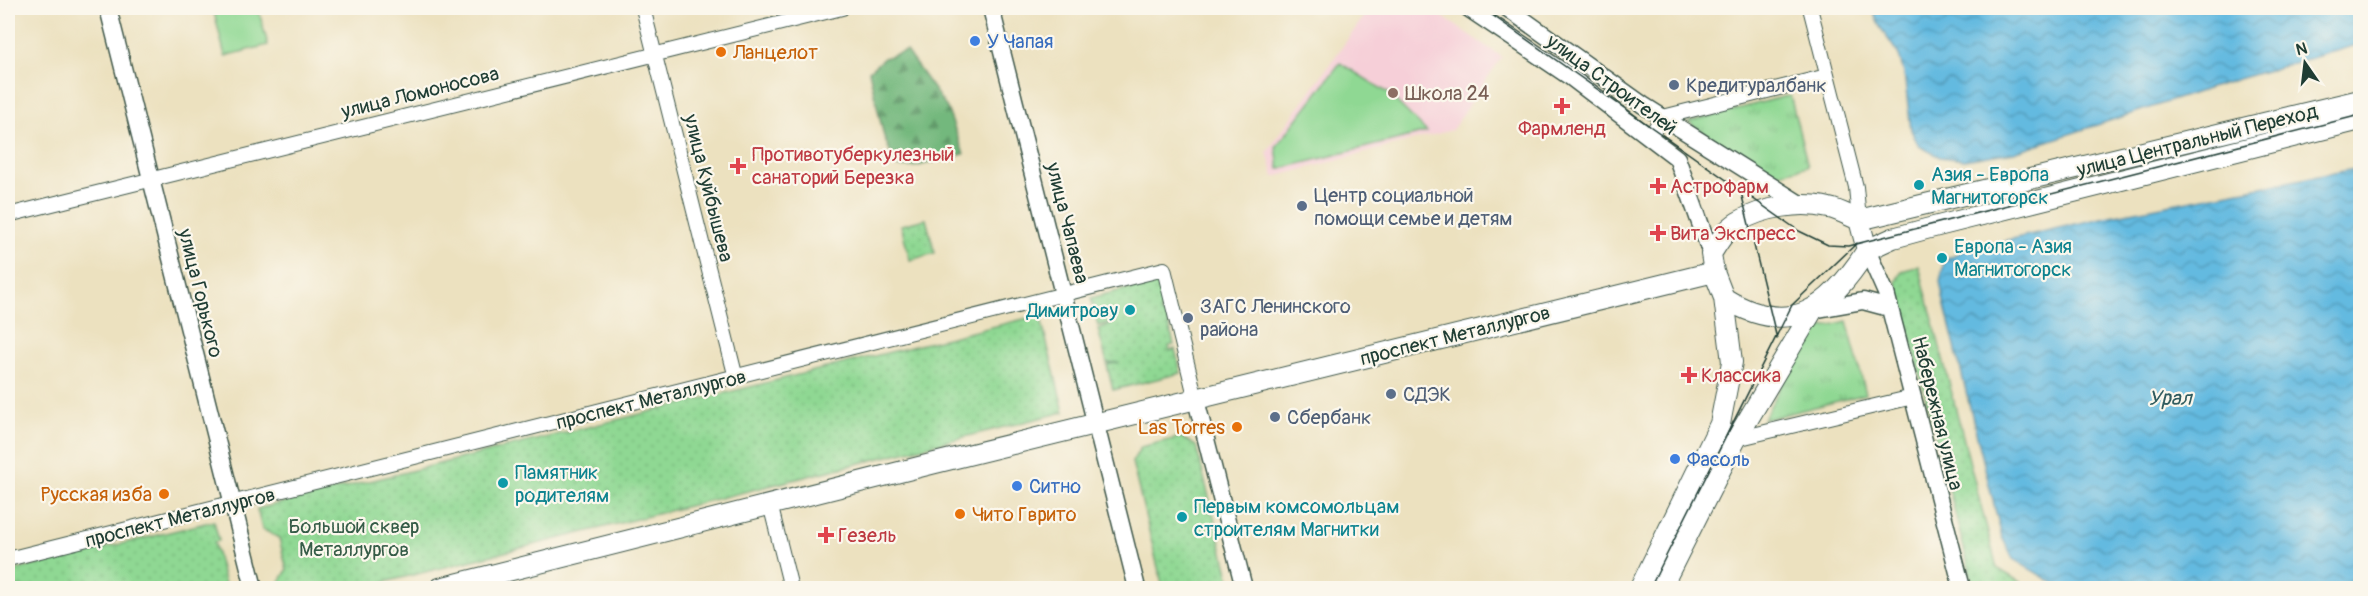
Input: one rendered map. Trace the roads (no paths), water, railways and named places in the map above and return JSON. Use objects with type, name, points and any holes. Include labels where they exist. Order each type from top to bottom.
[{"type":"main road","name":"улица Центральный Переход","points":[[1859,220],[2361,100]]},
{"type":"main road","name":"улица Центральный Переход","points":[[1867,250],[1893,238],[1934,227],[2361,120]]},
{"type":"main road","points":[[1640,588],[1720,424],[1732,362],[1724,298],[1712,263],[1723,236],[1737,222],[1766,210],[1800,204],[1829,208],[1859,220],[1867,250],[1847,280],[1813,310],[1736,439],[1661,588]]},
{"type":"main road","name":"проспект Металлургов","points":[[440,588],[770,504],[1196,400],[1712,263]]},
{"type":"main road","points":[[1724,298],[1744,311],[1768,318],[1790,316],[1813,310]]},
{"type":"street","name":"улица Горького","points":[[108,8],[254,588]]},
{"type":"street","name":"улица Куйбышева","points":[[643,8],[736,378]]},
{"type":"street","name":"улица Ломоносова","points":[[8,215],[842,8]]},
{"type":"street","name":"улица Чапаева","points":[[991,8],[1137,588]]},
{"type":"street","name":"улица Строителей","points":[[1468,8],[1569,76],[1677,158],[1712,263]]},
{"type":"street","name":"улица Строителей","points":[[1507,8],[1663,117],[1800,204]]},
{"type":"street","points":[[1810,8],[1856,187],[1859,220]]},
{"type":"street","name":"улица Строителей","points":[[1663,117],[1827,76]]},
{"type":"street","points":[[1649,137],[1663,117]]},
{"type":"street","name":"Набережная улица","points":[[1867,250],[1889,308],[1962,588]]},
{"type":"street","name":"проспект Металлургов","points":[[8,559],[1164,269],[1196,400]]},
{"type":"street","points":[[1813,310],[1863,301],[1889,308]]},
{"type":"street","points":[[1736,439],[1913,397]]},
{"type":"street","points":[[1196,400],[1244,588]]},
{"type":"street","points":[[770,504],[790,588]]},
{"type":"water","points":[[1872,8],[2360,8],[2360,44],[2238,79],[2014,152],[1964,160],[1940,157],[1919,146],[1911,130],[1904,73],[1899,55],[1880,27]]},
{"type":"water","name":"Урал","points":[[2360,168],[2360,588],[2062,588],[2013,559],[2002,537],[1944,302],[1940,281],[1945,259],[1965,250],[2110,216]]},
{"type":"tram line","points":[[1482,8],[1799,231],[1828,245],[1848,246],[2360,115]]},
{"type":"tram line","points":[[1740,188],[1777,339]]},
{"type":"tram line","points":[[1650,588],[1792,305],[1857,243]]},
{"type":"place","name":"У Чапая","points":[[975,41]]},
{"type":"place","name":"Ланцелот","points":[[721,52]]},
{"type":"place","name":"Кредитуралбанк","points":[[1674,85]]},
{"type":"place","name":"Школа 24","points":[[1393,93]]},
{"type":"place","name":"Фармленд","points":[[1562,106]]},
{"type":"place","name":"Противотуберкулезный санаторий Березка","points":[[738,166]]},
{"type":"place","name":"Азия - Европа Магнитогорск","points":[[1919,185]]},
{"type":"place","name":"Астрофарм","points":[[1658,186]]},
{"type":"place","name":"Центр социальной помощи семье и детям","points":[[1302,206]]},
{"type":"place","name":"Вита Экспресс","points":[[1658,233]]},
{"type":"place","name":"Европа - Азия Магнитогорск","points":[[1942,258]]},
{"type":"place","name":"Димитрову","points":[[1130,310]]},
{"type":"place","name":"ЗАГС Ленинского района","points":[[1188,318]]},
{"type":"place","name":"Классика","points":[[1689,375]]},
{"type":"place","name":"СДЭК","points":[[1391,394]]},
{"type":"place","name":"Сбербанк","points":[[1275,417]]},
{"type":"place","name":"Las Torres","points":[[1237,427]]},
{"type":"place","name":"Фасоль","points":[[1675,459]]},
{"type":"place","name":"Памятник родителям","points":[[503,483]]},
{"type":"place","name":"Ситно","points":[[1017,486]]},
{"type":"place","name":"Русская изба","points":[[164,494]]},
{"type":"place","name":"Чито Гврито","points":[[960,514]]},
{"type":"place","name":"Первым комсомольцам строителям Магнитки","points":[[1182,517]]},
{"type":"place","name":"Гезель","points":[[826,535]]},
{"type":"park label","name":"Большой сквер Металлургов","points":[[354,538]]}]
